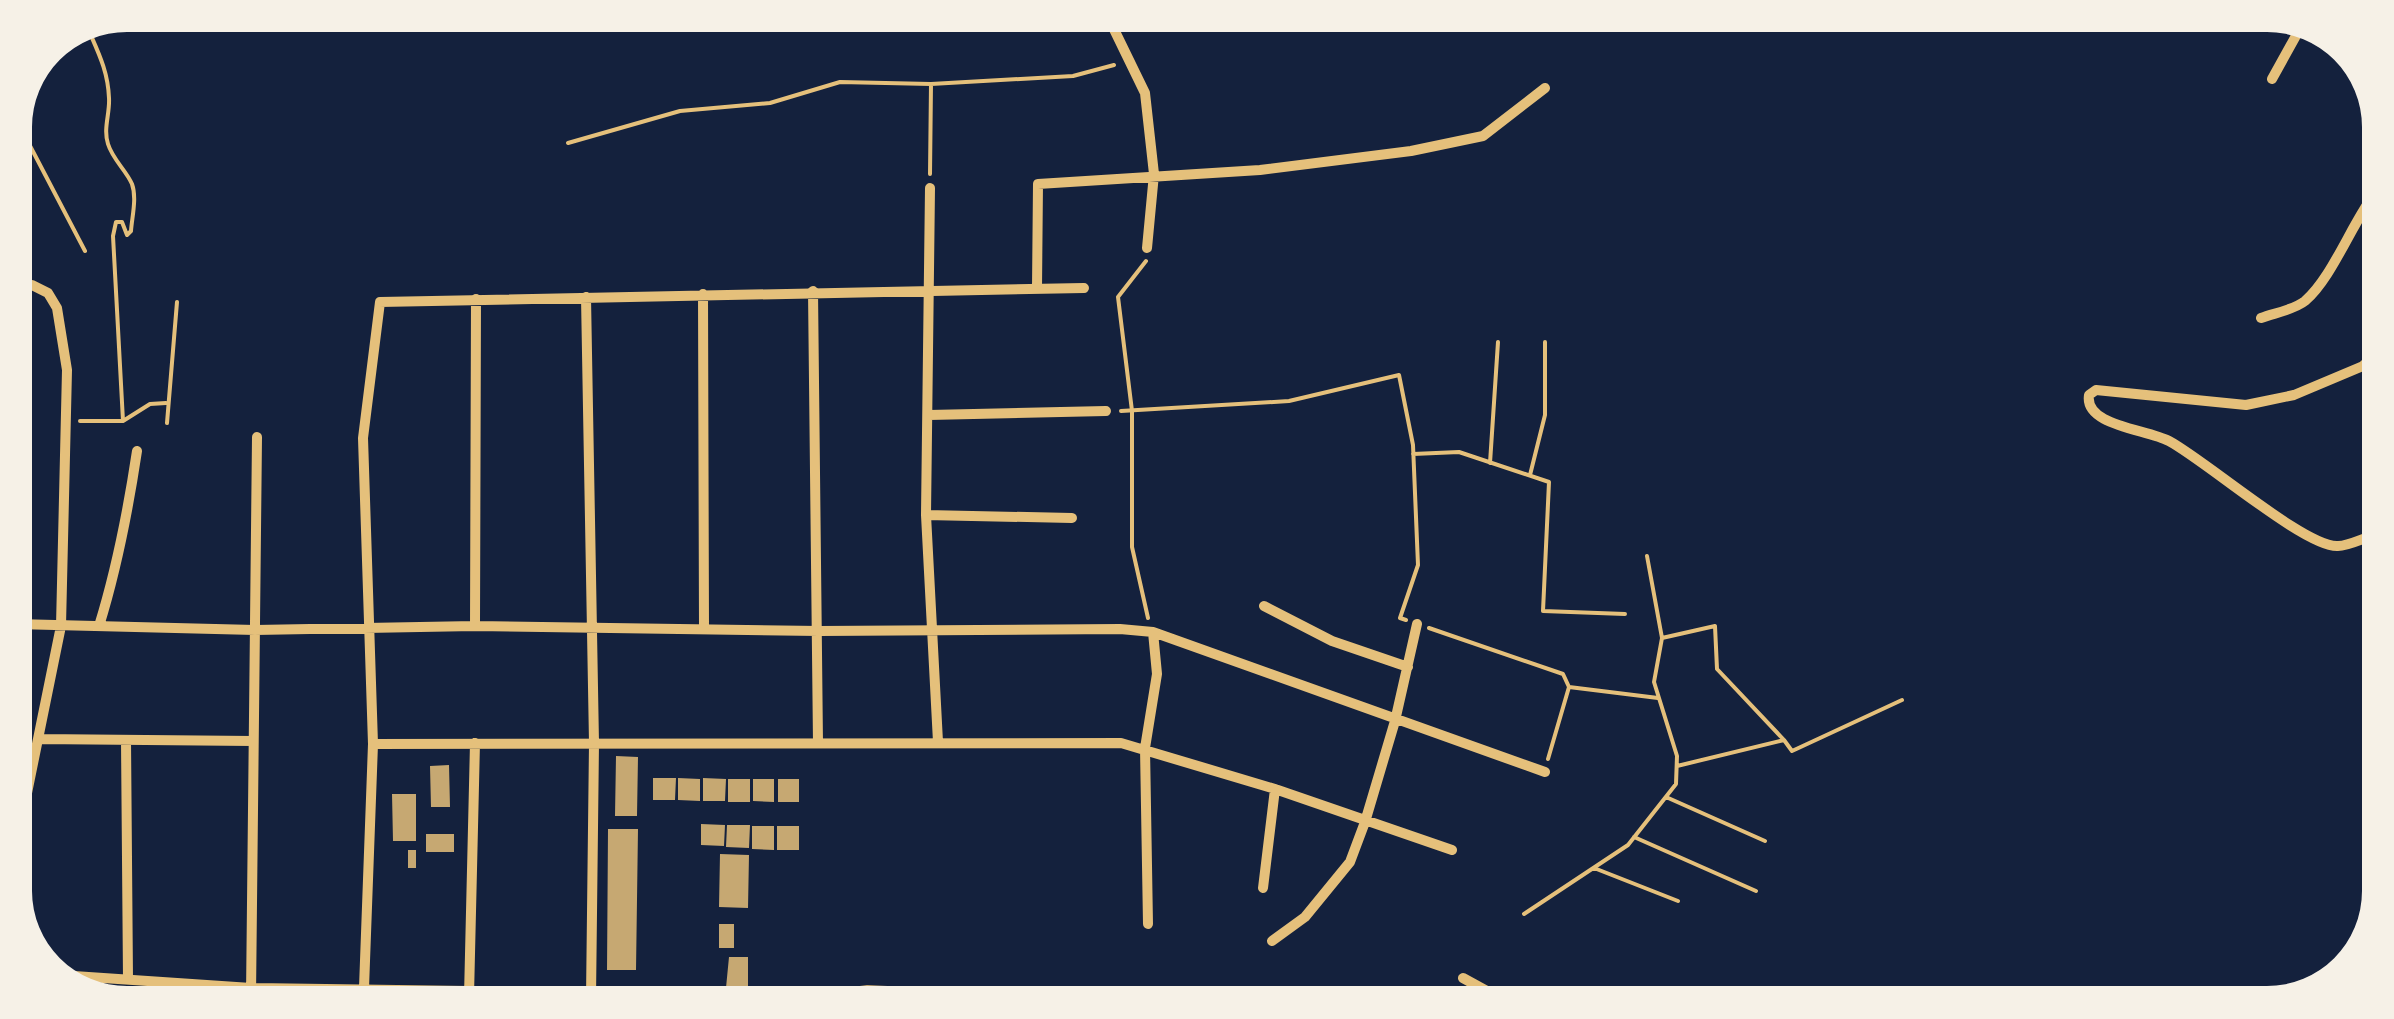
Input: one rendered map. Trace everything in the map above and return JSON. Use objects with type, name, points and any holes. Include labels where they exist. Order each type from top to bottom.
[{"type":"street","points":[[1115,32],[1145,93],[1154,174],[1148,248]]},
{"type":"street","points":[[2272,79],[2294,37]]},
{"type":"street","points":[[1037,288],[1038,184],[1260,170],[1410,151],[1483,136],[1545,88]]},
{"type":"street","points":[[930,188],[926,515],[938,742]]},
{"type":"street","points":[[2261,318],[2303,303],[2321,282],[2361,209]]},
{"type":"street","points":[[33,286],[48,293],[57,308],[63,336],[66,422],[61,626],[33,764]]},
{"type":"street","points":[[364,986],[373,744],[364,438],[380,302],[1084,288]]},
{"type":"street","points":[[813,292],[818,742]]},
{"type":"street","points":[[703,294],[704,629]]},
{"type":"street","points":[[586,297],[594,743],[591,986]]},
{"type":"street","points":[[475,626],[476,300]]},
{"type":"street","points":[[2361,367],[2308,390],[2246,405],[2096,390],[2089,395],[2088,403],[2091,411],[2108,421],[2166,439],[2231,480],[2290,526],[2320,542],[2338,546],[2362,538]]},
{"type":"street","points":[[929,415],[1106,411]]},
{"type":"street","points":[[251,986],[256,437]]},
{"type":"street","points":[[99,626],[124,532],[137,451]]},
{"type":"street","points":[[926,515],[1072,518]]},
{"type":"street","points":[[1264,606],[1332,640],[1408,667]]},
{"type":"street","points":[[1272,942],[1306,916],[1350,862],[1395,720],[1417,624]]},
{"type":"street","points":[[33,625],[254,630],[475,626],[1153,632],[1545,772]]},
{"type":"street","points":[[1148,924],[1145,748],[1156,674],[1153,632]]},
{"type":"street","points":[[38,739],[254,741]]},
{"type":"street","points":[[126,740],[128,979]]},
{"type":"street","points":[[373,744],[1120,743],[1275,789],[1452,850]]},
{"type":"street","points":[[469,986],[475,744]]},
{"type":"street","points":[[1263,888],[1275,789]]},
{"type":"street","points":[[86,977],[194,986]]},
{"type":"street","points":[[1463,978],[1478,986]]},
{"type":"path","points":[[93,40],[106,68],[110,103],[105,128],[108,144],[134,192],[131,231],[127,235],[122,222],[116,222],[113,236],[124,421]]},
{"type":"path","points":[[568,143],[680,111],[770,103],[840,82],[930,84],[1073,76],[1128,61]]},
{"type":"path","points":[[930,84],[930,188]]},
{"type":"path","points":[[33,153],[84,252]]},
{"type":"path","points":[[1148,248],[1146,262],[1118,297],[1132,411],[1132,547],[1153,632]]},
{"type":"path","points":[[167,423],[177,302]]},
{"type":"path","points":[[1490,462],[1498,342]]},
{"type":"path","points":[[1530,476],[1544,415],[1546,342]]},
{"type":"path","points":[[1106,411],[1289,401],[1399,375],[1413,454],[1418,565],[1400,618],[1564,674],[1568,688],[1545,772]]},
{"type":"path","points":[[66,422],[124,421],[150,404],[167,403]]},
{"type":"path","points":[[1413,454],[1459,452],[1549,482],[1544,610],[1626,614]]},
{"type":"path","points":[[1524,914],[1634,837],[1676,784],[1677,756],[1654,682],[1662,638],[1647,556]]},
{"type":"path","points":[[1662,638],[1715,626],[1717,669],[1792,750],[1902,700]]},
{"type":"path","points":[[1568,688],[1659,698]]},
{"type":"path","points":[[1677,766],[1784,740]]},
{"type":"path","points":[[1666,797],[1765,841]]},
{"type":"path","points":[[1634,837],[1756,891]]},
{"type":"path","points":[[1594,868],[1678,901]]},
{"type":"building","points":[[616,756],[638,757],[637,816],[615,816]]},
{"type":"building","points":[[449,765],[450,807],[431,807],[430,766]]},
{"type":"building","points":[[653,778],[676,778],[675,800],[653,800]]},
{"type":"building","points":[[678,778],[700,779],[700,801],[678,800]]},
{"type":"building","points":[[703,778],[726,779],[725,801],[703,801]]},
{"type":"building","points":[[728,779],[750,779],[750,802],[728,802]]},
{"type":"building","points":[[753,779],[774,779],[774,802],[753,801]]},
{"type":"building","points":[[778,779],[799,779],[799,802],[778,802]]},
{"type":"building","points":[[392,794],[416,794],[416,841],[393,841]]},
{"type":"building","points":[[701,824],[725,825],[724,846],[701,845]]},
{"type":"building","points":[[727,825],[750,825],[749,848],[726,847]]},
{"type":"building","points":[[752,826],[774,826],[774,850],[752,849]]},
{"type":"building","points":[[777,826],[799,826],[799,850],[777,850]]},
{"type":"building","points":[[608,829],[638,829],[636,970],[607,970]]},
{"type":"building","points":[[426,834],[454,834],[454,852],[426,852]]},
{"type":"building","points":[[408,850],[416,850],[416,868],[408,868]]},
{"type":"building","points":[[720,854],[749,855],[748,908],[719,907]]},
{"type":"building","points":[[719,924],[734,924],[734,948],[719,948]]},
{"type":"building","points":[[729,957],[748,957],[748,986],[726,986]]}]
